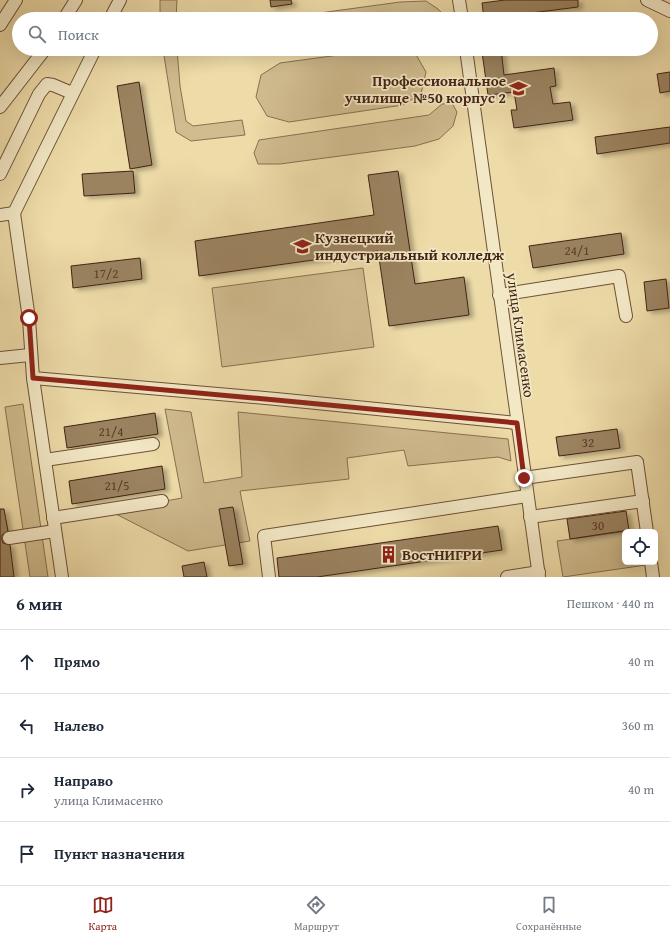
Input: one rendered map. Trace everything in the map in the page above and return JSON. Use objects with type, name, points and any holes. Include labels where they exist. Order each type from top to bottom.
[{"type":"street","points":[[0,25],[16,0]]},
{"type":"street","points":[[68,12],[76,0]]},
{"type":"street","points":[[114,12],[120,0]]},
{"type":"street","points":[[459,0],[461,12]]},
{"type":"street","points":[[647,0],[670,11]]},
{"type":"street","points":[[0,107],[40,56]]},
{"type":"street","points":[[62,577],[33,378],[30,355],[29,318],[14,213],[91,56]]},
{"type":"street","name":"улица Климасенко","points":[[467,56],[524,478],[539,575]]},
{"type":"street","points":[[0,174],[40,94],[47,84],[72,93]]},
{"type":"street","points":[[0,215],[14,213]]},
{"type":"street","points":[[499,295],[619,276],[626,316]]},
{"type":"street","points":[[0,358],[30,355]]},
{"type":"street","points":[[33,378],[284,400],[517,423]]},
{"type":"street","points":[[46,460],[153,444]]},
{"type":"street","points":[[524,478],[637,462],[647,529]]},
{"type":"street","points":[[269,577],[264,536],[527,496]]},
{"type":"street","points":[[53,518],[162,501]]},
{"type":"street","points":[[530,517],[643,501]]},
{"type":"street","points":[[9,538],[55,531]]},
{"type":"street","points":[[651,565],[652,577]]},
{"type":"street","points":[[507,577],[539,575]]},
{"type":"shaded area","points":[[160,0],[177,0],[176,12],[160,12]]},
{"type":"shaded area","points":[[426,1],[441,12],[327,12],[400,2]]},
{"type":"shaded area","points":[[164,56],[178,56],[180,86],[186,121],[193,126],[242,120],[245,135],[191,141],[176,132]]},
{"type":"shaded area","points":[[332,56],[417,56],[426,72],[421,94],[403,105],[289,122],[267,116],[256,97],[261,75],[280,63]]},
{"type":"shaded area","points":[[452,103],[457,112],[453,126],[439,139],[415,146],[280,164],[258,164],[254,153],[259,140],[429,115],[442,104]]},
{"type":"shaded area","points":[[363,268],[374,347],[222,367],[212,288]]},
{"type":"shaded area","points":[[23,404],[48,577],[30,577],[5,407]]},
{"type":"shaded area","points":[[165,409],[191,412],[204,483],[242,477],[238,412],[508,439],[511,461],[498,457],[408,466],[404,450],[347,458],[349,479],[240,491],[250,541],[188,551],[110,511],[182,498]]},
{"type":"shaded area","points":[[622,532],[622,565],[646,565],[563,577],[557,541]]},
{"type":"building","points":[[270,0],[291,0],[292,4],[271,7]]},
{"type":"building","points":[[505,0],[578,0],[578,7],[539,12],[483,12],[482,3]]},
{"type":"building","name":"Профессиональное училище №50 корпус 2","points":[[483,56],[502,56],[504,75],[554,68],[556,86],[550,87],[553,104],[570,102],[573,120],[514,128],[511,110],[517,110],[514,92],[488,95]]},
{"type":"building","points":[[670,72],[670,91],[660,93],[657,74]]},
{"type":"building","points":[[139,82],[152,165],[130,169],[117,86]]},
{"type":"building","points":[[670,127],[670,143],[597,154],[595,137]]},
{"type":"building","points":[[133,171],[135,193],[84,196],[82,174]]},
{"type":"building","name":"Кузнецкий индустриальный колледж","points":[[398,171],[415,284],[464,277],[469,315],[389,326],[378,251],[199,276],[195,241],[374,215],[368,175]]},
{"type":"building","points":[[621,233],[624,254],[533,268],[529,246]]},
{"type":"building","points":[[140,258],[142,279],[73,288],[71,266]]},
{"type":"building","points":[[666,279],[669,308],[647,311],[644,282]]},
{"type":"building","points":[[155,413],[158,434],[67,448],[64,427]]},
{"type":"building","points":[[617,429],[620,448],[559,456],[556,437]]},
{"type":"building","points":[[162,466],[165,489],[72,504],[69,481]]},
{"type":"building","points":[[233,507],[243,564],[229,566],[219,509]]},
{"type":"building","points":[[0,509],[4,509],[8,531],[2,535],[2,540],[3,543],[10,545],[14,577],[0,577]]},
{"type":"building","points":[[626,511],[629,529],[570,539],[567,519]]},
{"type":"building","name":"ВостНИГРИ","points":[[498,526],[502,550],[317,577],[279,577],[277,558]]},
{"type":"building","points":[[204,562],[207,577],[184,577],[182,566]]},
{"type":"place","name":"Профессиональное училище №50 корпус 2","points":[[519,89]]},
{"type":"place","name":"Кузнецкий индустриальный колледж","points":[[302,246]]},
{"type":"place","name":"ВостНИГРИ","points":[[389,554]]},
{"type":"route","points":[[29,318],[30,355],[33,378],[517,423],[524,478]]}]
